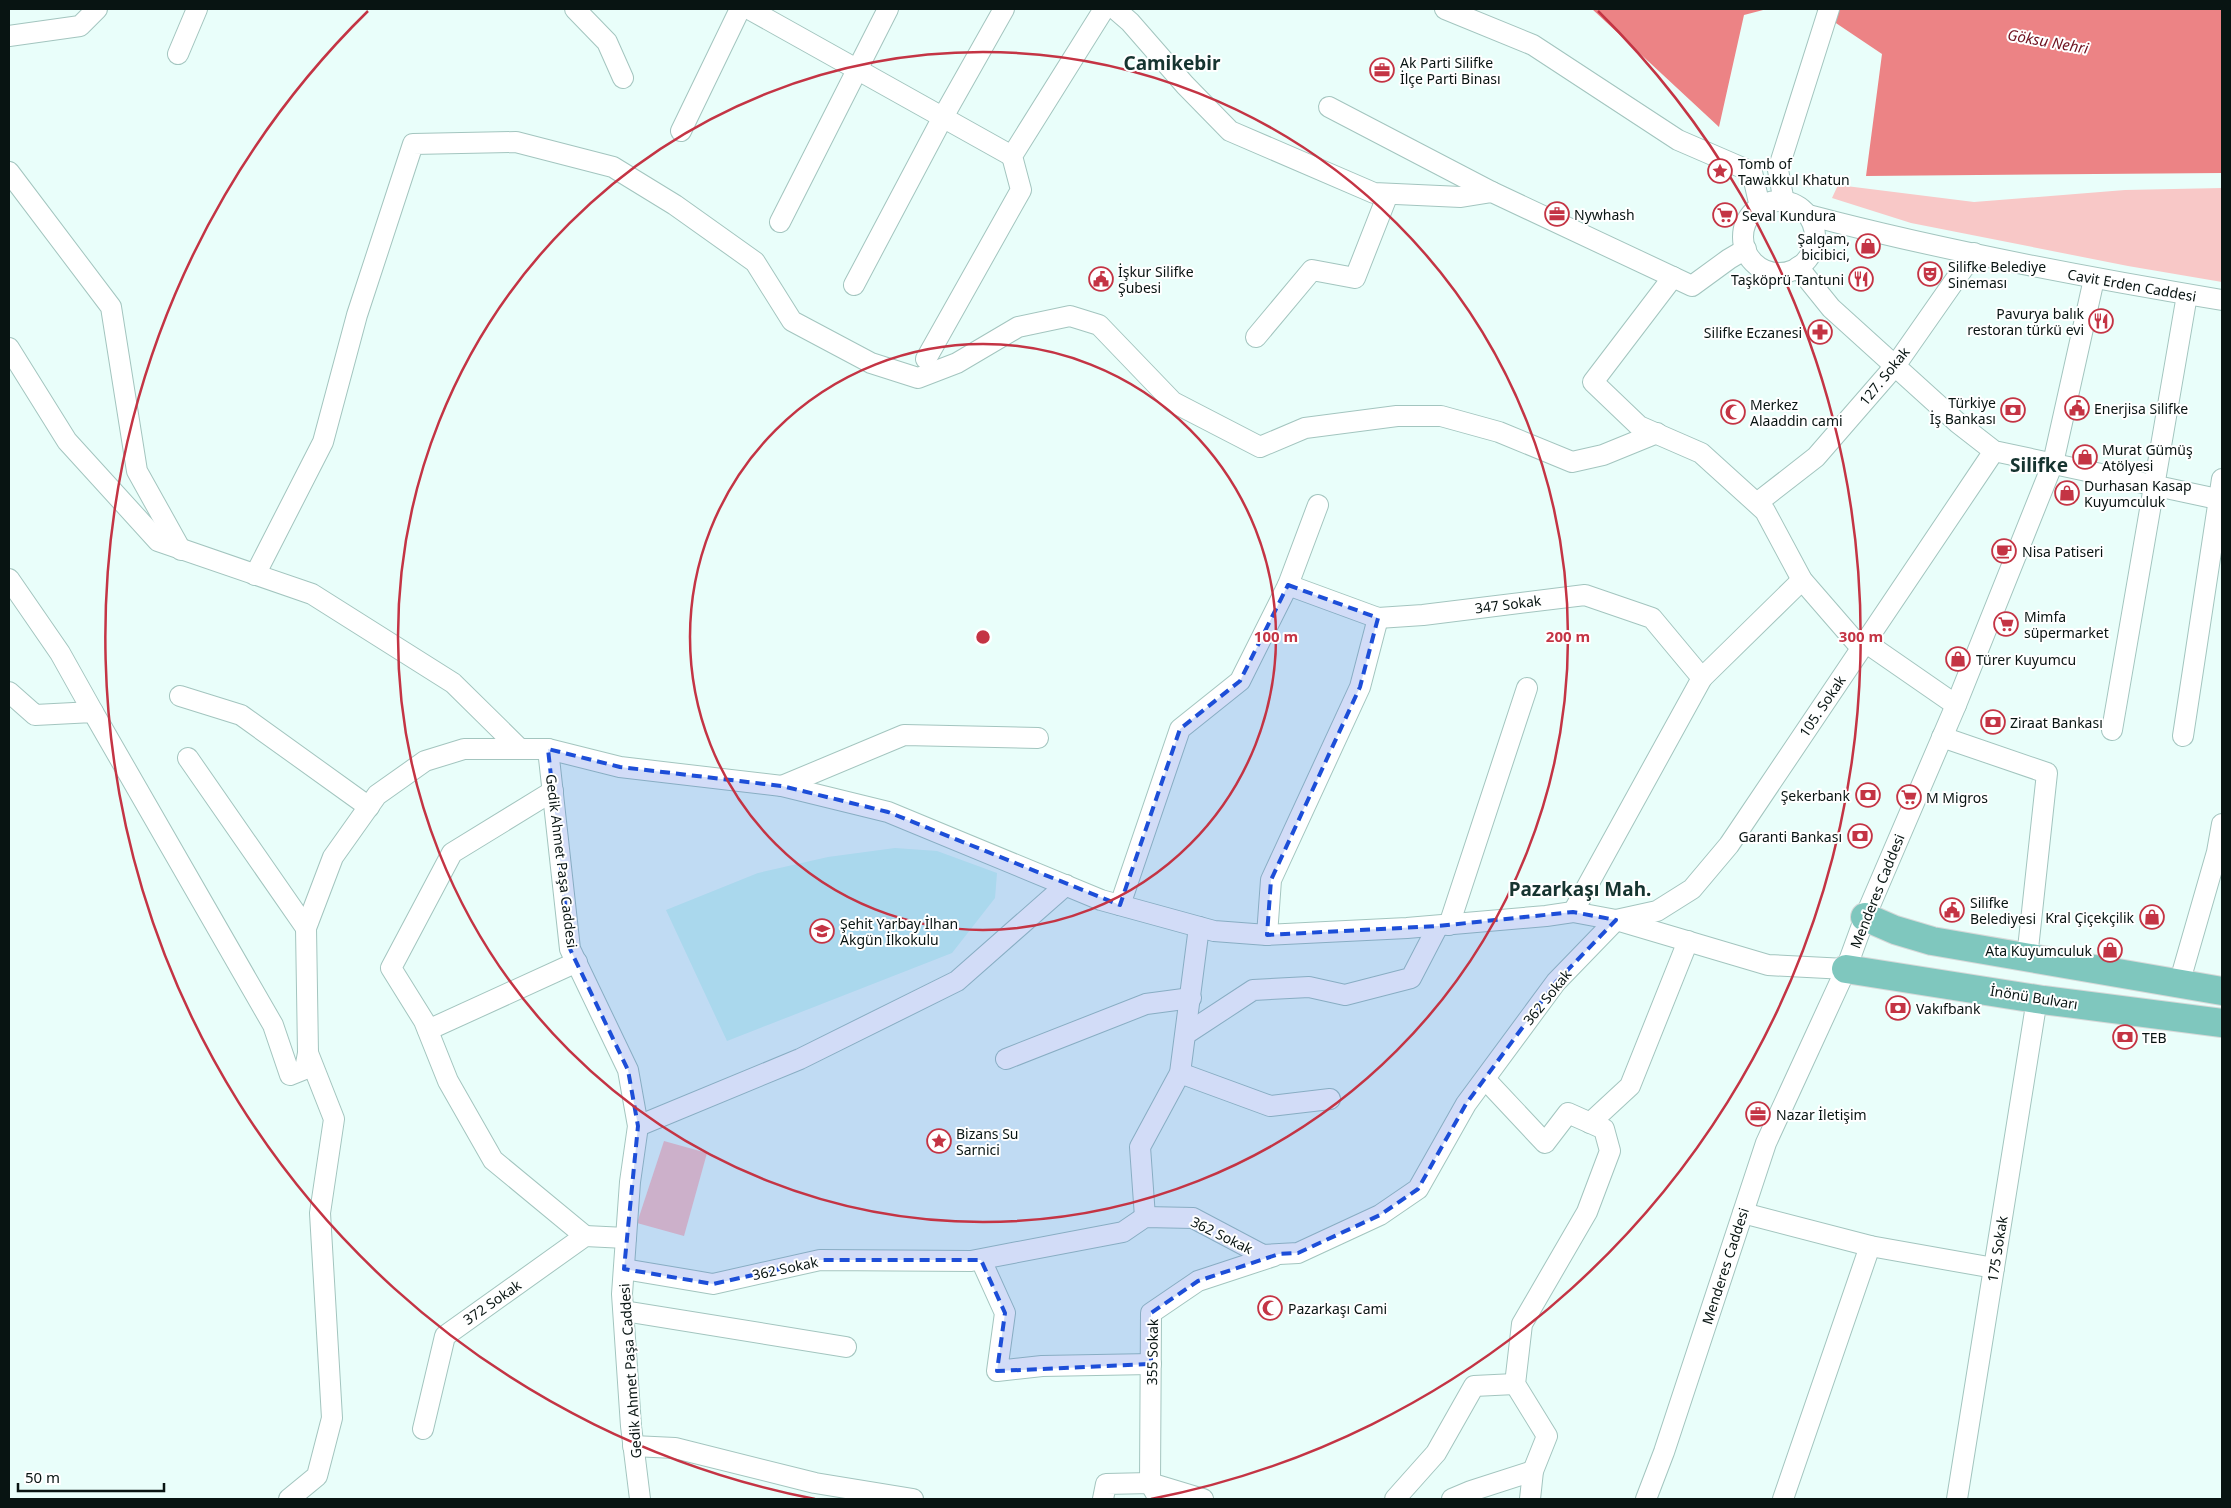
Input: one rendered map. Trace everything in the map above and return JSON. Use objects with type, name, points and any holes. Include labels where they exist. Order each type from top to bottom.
[{"type":"main road","points":[[1865,917],[1895,930],[1932,941],[2222,991]]},
{"type":"main road","name":"İnönü Bulvarı","points":[[1846,969],[2037,998],[2222,1023]]},
{"type":"street","points":[[9,36],[80,26],[97,9]]},
{"type":"street","points":[[178,54],[197,9]]},
{"type":"street","points":[[575,9],[607,42],[623,78]]},
{"type":"street","points":[[681,131],[740,9]]},
{"type":"street","points":[[749,9],[1012,156],[1021,190],[926,359]]},
{"type":"street","points":[[780,222],[888,9]]},
{"type":"street","points":[[854,285],[942,117],[1004,9]]},
{"type":"street","points":[[1012,156],[1104,9]]},
{"type":"street","points":[[1115,9],[1130,22],[1185,85],[1230,131],[1374,193],[1461,197],[1492,192]]},
{"type":"street","points":[[1445,9],[1534,45],[1678,140],[1752,172],[1760,207]]},
{"type":"street","points":[[1784,202],[1778,170],[1829,9]]},
{"type":"street","points":[[1329,107],[1492,192],[1692,286],[1728,259],[1746,249]]},
{"type":"street","points":[[256,575],[323,442],[356,316],[413,144],[516,142],[613,167],[675,205],[755,262],[792,321],[871,363],[918,378],[957,363],[1018,327],[1070,316],[1099,325],[1173,402],[1260,447],[1305,428],[1397,416],[1441,416],[1498,432],[1572,462],[1603,455],[1657,433]]},
{"type":"street","points":[[9,172],[110,307],[137,471],[181,550]]},
{"type":"street","points":[[1256,337],[1312,270],[1355,278],[1388,194]]},
{"type":"street","points":[[1776,201],[1784,202],[1799,207],[1808,215],[1813,226],[1815,238],[1813,249],[1807,260],[1798,267],[1781,272],[1764,269],[1754,262],[1746,249],[1744,230],[1748,219],[1760,207],[1776,201]]},
{"type":"street","name":"Cavit Erden Caddesi","points":[[1808,215],[1870,231],[2094,279],[2222,300]]},
{"type":"street","name":"127. Sokak","points":[[1757,503],[1816,457],[1895,366],[1974,254]]},
{"type":"street","points":[[1798,267],[1831,308],[1958,423],[1994,451],[2220,500]]},
{"type":"street","points":[[1673,277],[1593,382],[1639,426],[1701,453],[1765,511],[1802,580],[1863,645],[1956,705]]},
{"type":"street","name":"Menderes Caddesi","points":[[1646,1499],[1664,1452],[1766,1143],[1846,969],[1865,917],[1956,705],[2053,463],[2094,279]]},
{"type":"street","points":[[2112,730],[2187,295]]},
{"type":"street","points":[[9,348],[68,441],[158,541],[312,594],[453,683],[520,748]]},
{"type":"street","name":"105. Sokak","points":[[1616,920],[1657,911],[1692,889],[1729,845],[1994,451]]},
{"type":"street","points":[[2183,736],[2222,479]]},
{"type":"street","points":[[1120,905],[1180,729],[1240,681],[1288,585],[1318,505]]},
{"type":"street","points":[[9,579],[60,653],[273,1025],[290,1075],[305,1069],[308,1053],[306,928],[333,857],[377,795],[425,761],[464,748],[548,748],[620,767],[782,786],[888,812],[1066,885],[1120,905],[1214,931],[1267,935],[1444,925],[1573,912],[1616,920],[1768,965],[1846,969]]},
{"type":"street","points":[[1573,912],[1702,678],[1802,580]]},
{"type":"street","name":"347 Sokak","points":[[1288,585],[1378,618],[1424,615],[1585,595],[1652,618],[1702,678]]},
{"type":"street","points":[[1267,935],[1271,880],[1360,687],[1378,618]]},
{"type":"street","points":[[1186,1034],[1253,990],[1309,987],[1346,995],[1411,978],[1444,925],[1527,688]]},
{"type":"street","points":[[9,692],[36,716],[94,712]]},
{"type":"street","points":[[180,696],[241,716],[369,807]]},
{"type":"street","points":[[782,786],[904,735],[1038,738]]},
{"type":"street","points":[[1942,737],[2048,773],[2027,958]]},
{"type":"street","name":"Gedik Ahmet Paşa Caddesi","points":[[548,748],[570,949],[628,1070],[638,1126],[630,1182],[624,1269],[624,1310],[633,1446],[640,1499]]},
{"type":"street","points":[[188,758],[306,928]]},
{"type":"street","points":[[553,791],[452,853],[391,968],[428,1030],[448,1081],[493,1160],[585,1236],[626,1238]]},
{"type":"street","points":[[2179,984],[2215,882],[2222,824]]},
{"type":"street","points":[[638,1126],[800,1059],[957,981],[1066,885]]},
{"type":"street","name":"362 Sokak","points":[[624,1269],[713,1284],[820,1260],[971,1262],[1123,1232],[1145,1217],[1193,1218],[1263,1255],[1298,1253],[1380,1215],[1418,1189],[1466,1104],[1556,982],[1616,920]]},
{"type":"street","points":[[1145,1217],[1140,1147],[1180,1073],[1199,927]]},
{"type":"street","points":[[1590,1123],[1630,1086],[1688,941]]},
{"type":"street","points":[[428,1030],[576,962]]},
{"type":"street","points":[[1006,1059],[1146,1004],[1191,998]]},
{"type":"street","name":"175 Sokak","points":[[1958,1499],[2037,998]]},
{"type":"street","points":[[289,1499],[317,1476],[332,1418],[320,1213],[334,1119],[308,1053]]},
{"type":"street","points":[[1180,1073],[1270,1106],[1330,1099]]},
{"type":"street","points":[[1485,1079],[1545,1143],[1568,1114],[1604,1129],[1610,1152],[1587,1212],[1522,1324],[1514,1384],[1547,1436],[1533,1471],[1530,1499]]},
{"type":"street","points":[[1743,1213],[1870,1246],[1994,1268]]},
{"type":"street","name":"372 Sokak","points":[[423,1429],[445,1336],[585,1236]]},
{"type":"street","points":[[1784,1499],[1870,1246]]},
{"type":"street","name":"355 Sokak","points":[[1155,1491],[1151,1313],[1198,1281],[1279,1254]]},
{"type":"street","points":[[981,1260],[1005,1313],[997,1371],[1042,1366],[1151,1364]]},
{"type":"street","points":[[624,1310],[846,1346]]},
{"type":"street","points":[[1395,1499],[1436,1453],[1474,1386],[1514,1384]]},
{"type":"street","points":[[633,1446],[675,1448],[815,1483],[913,1499]]},
{"type":"street","points":[[1452,1499],[1533,1471]]},
{"type":"street","points":[[1103,1499],[1106,1484],[1203,1499]]},
{"type":"highlighted area","points":[[1288,585],[1378,618],[1360,687],[1271,880],[1267,935],[1438,926],[1573,912],[1616,920],[1556,982],[1466,1104],[1418,1189],[1380,1215],[1298,1253],[1279,1254],[1198,1281],[1151,1313],[1151,1364],[997,1371],[1005,1313],[981,1260],[820,1260],[713,1284],[624,1269],[638,1126],[628,1070],[570,949],[548,749],[620,767],[782,786],[888,812],[1120,905],[1180,729],[1240,681]]},
{"type":"shaded area","points":[[1838,185],[1974,202],[2125,190],[2222,188],[2222,282],[2128,266],[1911,223],[1832,198]]},
{"type":"shaded area","name":"Şehit Yarbay İlhan Akgün İlkokulu","points":[[895,848],[937,851],[997,873],[995,898],[952,953],[727,1041],[666,910],[758,873],[828,857]]},
{"type":"shaded area","points":[[664,1141],[707,1153],[684,1236],[637,1223]]},
{"type":"water","points":[[1592,9],[1767,9],[1744,15],[1719,127]]},
{"type":"water","name":"Göksu Nehri","points":[[1815,9],[2222,9],[2222,173],[1866,176],[1882,54]]},
{"type":"place","name":"Ak Parti Silifke İlçe Parti Binası","points":[[1382,70]]},
{"type":"place","name":"Tomb of Tawakkul Khatun","points":[[1720,171]]},
{"type":"place","name":"Nywhash","points":[[1557,214]]},
{"type":"place","name":"Seval Kundura","points":[[1725,215]]},
{"type":"place","name":"Şalgam, bicibici,","points":[[1868,246]]},
{"type":"place","name":"Silifke Belediye Sineması","points":[[1930,274]]},
{"type":"place","name":"İşkur Silifke Şubesi","points":[[1101,279]]},
{"type":"place","name":"Taşköprü Tantuni","points":[[1861,279]]},
{"type":"place","name":"Pavurya balık restoran türkü evi","points":[[2101,321]]},
{"type":"place","name":"Silifke Eczanesi","points":[[1820,332]]},
{"type":"place","name":"Enerjisa Silifke","points":[[2077,408]]},
{"type":"place","name":"Türkiye İş Bankası","points":[[2013,410]]},
{"type":"place","name":"Merkez Alaaddin cami","points":[[1733,412]]},
{"type":"place","name":"Murat Gümüş Atölyesi","points":[[2085,457]]},
{"type":"place","name":"Durhasan Kasap Kuyumculuk","points":[[2067,493]]},
{"type":"place","name":"Nisa Patiseri","points":[[2004,551]]},
{"type":"place","name":"Mimfa süpermarket","points":[[2006,624]]},
{"type":"place","name":"Türer Kuyumcu","points":[[1958,659]]},
{"type":"place","name":"Ziraat Bankası","points":[[1993,722]]},
{"type":"place","name":"Şekerbank","points":[[1868,795]]},
{"type":"place","name":"M Migros","points":[[1909,797]]},
{"type":"place","name":"Garanti Bankası","points":[[1860,836]]},
{"type":"place","name":"Silifke Belediyesi","points":[[1952,910]]},
{"type":"place","name":"Kral Çiçekçilik","points":[[2152,917]]},
{"type":"place","name":"Şehit Yarbay İlhan Akgün İlkokulu","points":[[822,931]]},
{"type":"place","name":"Ata Kuyumculuk","points":[[2110,950]]},
{"type":"place","name":"Vakıfbank","points":[[1898,1008]]},
{"type":"place","name":"TEB","points":[[2125,1037]]},
{"type":"place","name":"Nazar İletişim","points":[[1758,1114]]},
{"type":"place","name":"Bizans Su Sarnici","points":[[939,1141]]},
{"type":"place","name":"Pazarkaşı Cami","points":[[1270,1308]]},
{"type":"district","name":"Camikebir","points":[[1172,63]]},
{"type":"district","name":"Silifke","points":[[2039,465]]},
{"type":"district","name":"Pazarkaşı Mah.","points":[[1580,889]]}]
